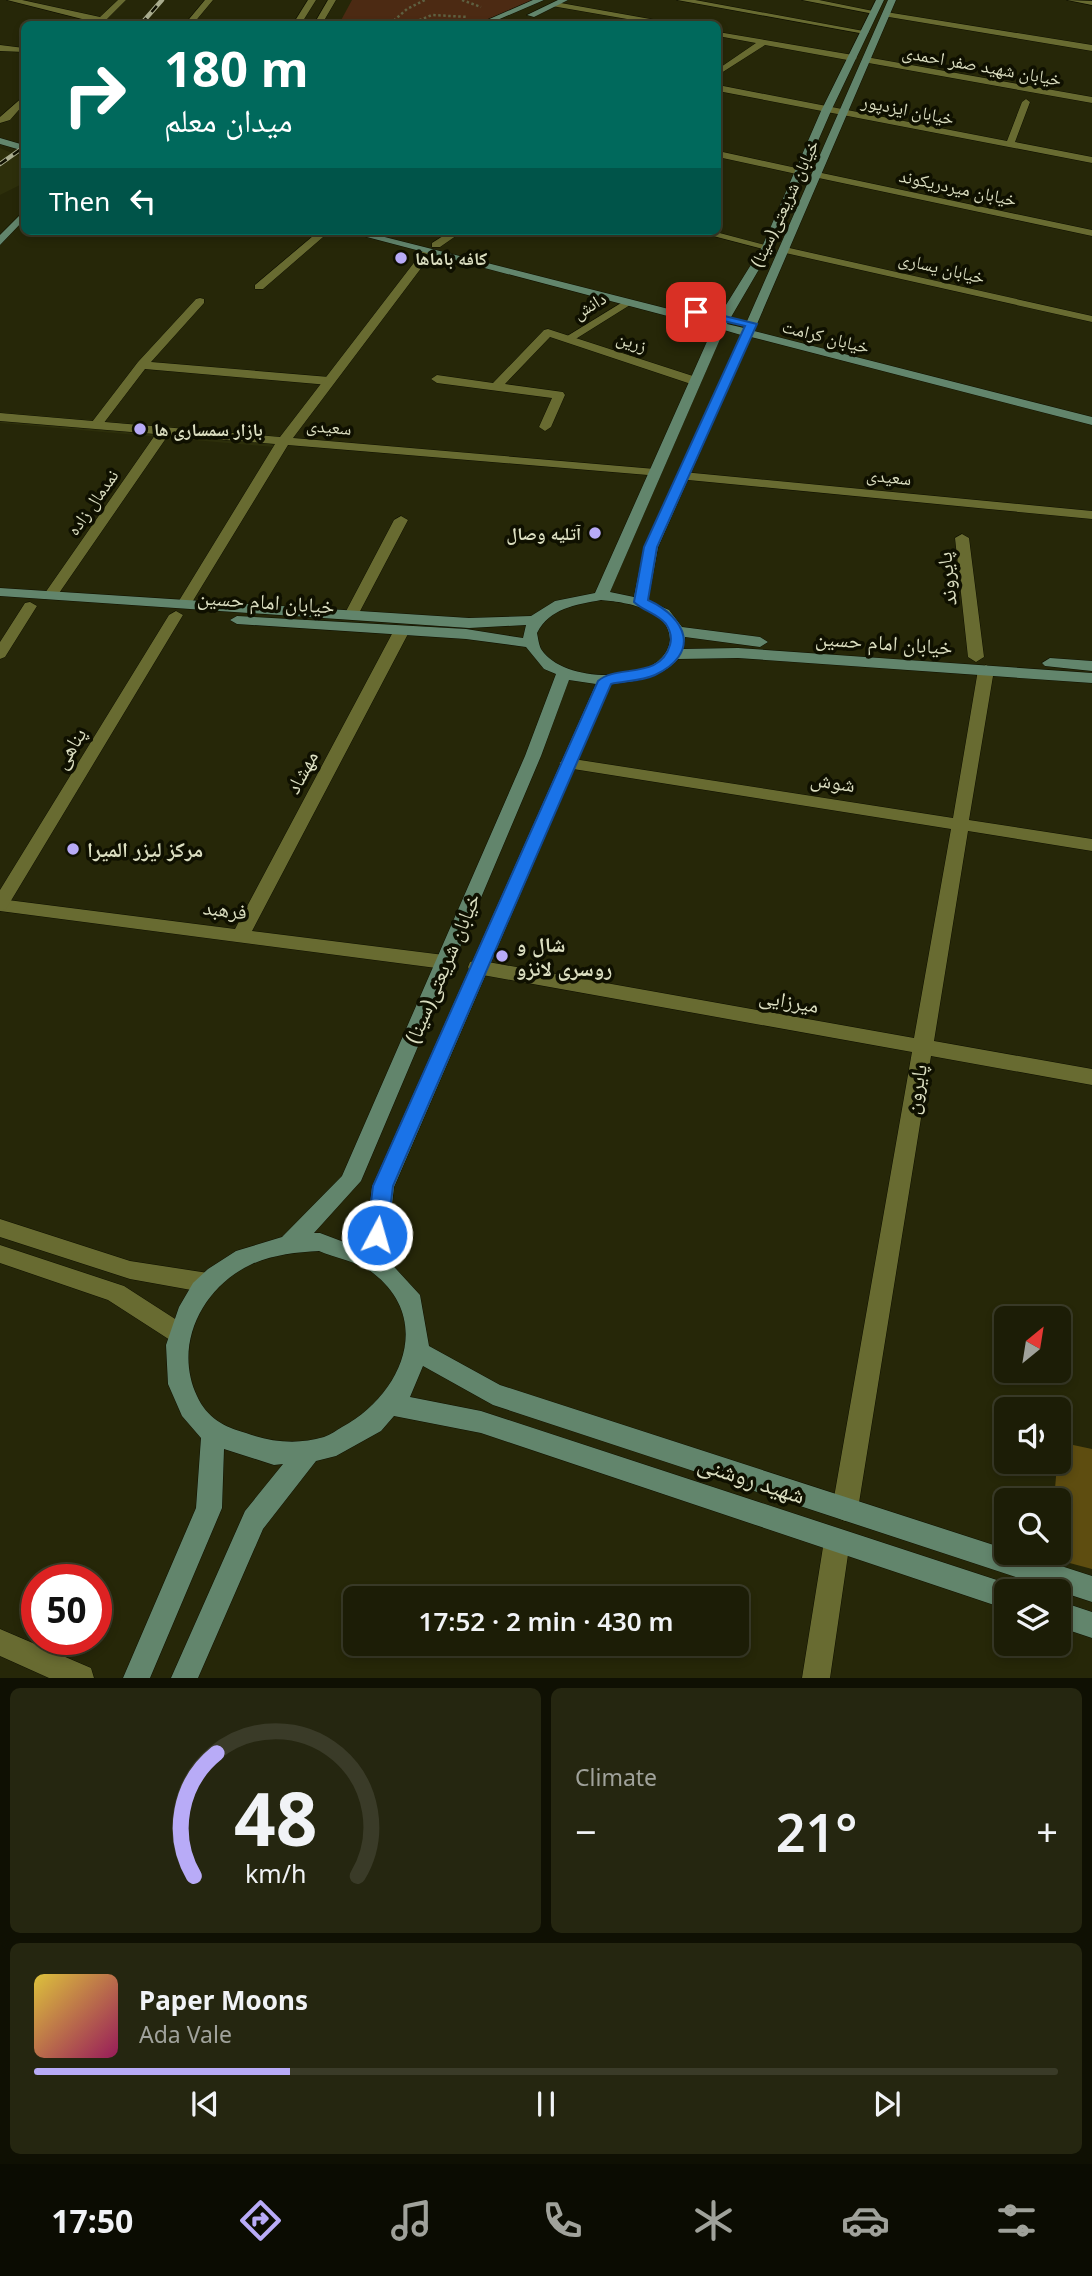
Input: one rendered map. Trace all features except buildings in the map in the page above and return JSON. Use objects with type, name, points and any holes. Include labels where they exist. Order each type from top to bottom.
[{"type":"main road","points":[[489,21],[540,0]]},
{"type":"main road","points":[[520,19],[564,0]]},
{"type":"main road","name":"خیابان شریعتی(سینا)","points":[[640,602],[650,547],[785,250],[866,60],[880,13],[880,0]]},
{"type":"main road","name":"خیابان شریعتی(سینا)","points":[[601,596],[721,323],[768,247],[826,111],[865,32],[892,0]]},
{"type":"main road","points":[[0,133],[21,139]]},
{"type":"main road","points":[[0,141],[21,147]]},
{"type":"main road","points":[[0,242],[21,218]]},
{"type":"main road","name":"خیابان کرامت","points":[[367,235],[721,323]]},
{"type":"main road","name":"خیابان کرامت","points":[[394,235],[431,249],[626,303],[749,329],[1092,411]]},
{"type":"main road","name":"خیابان کرامت","points":[[749,329],[1092,421]]},
{"type":"main road","points":[[0,592],[180,610]]},
{"type":"main road","points":[[601,596],[640,602],[657,610],[677,631],[678,643],[673,654],[662,665],[647,673],[605,681],[564,673],[541,660],[529,643],[529,631],[535,620],[546,610],[562,602],[601,596]]},
{"type":"main road","name":"خیابان امام حسین","points":[[0,604],[351,615],[469,623],[535,620]]},
{"type":"main road","name":"خیابان امام حسین","points":[[180,610],[401,632],[466,634],[529,643]]},
{"type":"main road","name":"خیابان امام حسین","points":[[677,631],[739,641],[981,664],[1092,678]]},
{"type":"main road","name":"خیابان امام حسین","points":[[673,654],[738,653],[1092,666]]},
{"type":"main road","name":"خیابان شریعتی(سینا)","points":[[290,1243],[349,1181],[533,756],[564,673]]},
{"type":"main road","name":"خیابان شریعتی(سینا)","points":[[375,1259],[383,1186],[605,681]]},
{"type":"main road","points":[[290,1243],[330,1244],[375,1259],[396,1277],[411,1298],[419,1324],[419,1352],[410,1380],[393,1405],[369,1428],[340,1443],[307,1453],[273,1454],[242,1447],[213,1433],[192,1413],[179,1388],[174,1361],[178,1333],[190,1306],[208,1283],[232,1264],[260,1251],[290,1243]]},
{"type":"main road","name":"شهید روشنی","points":[[419,1352],[492,1394],[1092,1589]]},
{"type":"main road","name":"شهید روشنی","points":[[393,1405],[481,1422],[994,1592]]},
{"type":"main road","points":[[136,1678],[209,1508],[213,1433]]},
{"type":"main road","points":[[184,1678],[254,1520],[307,1453]]},
{"type":"main road","points":[[1071,1618],[1092,1625]]},
{"type":"street","points":[[101,21],[122,0]]},
{"type":"street","points":[[192,21],[209,0]]},
{"type":"street","points":[[299,21],[312,0]]},
{"type":"street","points":[[320,21],[332,0]]},
{"type":"street","points":[[681,0],[865,32]]},
{"type":"street","points":[[806,0],[1092,48]]},
{"type":"street","points":[[1072,0],[1092,3]]},
{"type":"street","points":[[0,8],[14,1],[76,13],[97,21]]},
{"type":"street","points":[[555,4],[650,21]]},
{"type":"street","points":[[66,19],[76,13]]},
{"type":"street","points":[[721,35],[853,58]]},
{"type":"street","points":[[4,48],[21,41]]},
{"type":"street","points":[[721,70],[764,42]]},
{"type":"street","name":"خیابان شهید صفر احمدی","points":[[866,60],[1092,100]]},
{"type":"street","name":"خیابان ایزدپور","points":[[721,89],[826,111],[1092,160]]},
{"type":"street","points":[[0,120],[7,118],[21,102]]},
{"type":"street","points":[[1010,144],[1026,102]]},
{"type":"street","points":[[721,155],[801,172]]},
{"type":"street","name":"خیابان میردریکوند","points":[[817,175],[1092,233]]},
{"type":"street","points":[[259,287],[320,235]]},
{"type":"street","points":[[284,441],[431,249],[452,235]]},
{"type":"street","points":[[716,235],[768,247]]},
{"type":"street","name":"خیابان یساری","points":[[785,250],[1092,319]]},
{"type":"street","points":[[96,425],[142,365],[200,301]]},
{"type":"street","name":"دانش","points":[[570,338],[626,303]]},
{"type":"street","name":"زرین","points":[[496,387],[548,332],[695,381]]},
{"type":"street","points":[[142,365],[329,381]]},
{"type":"street","points":[[437,379],[559,395],[545,427]]},
{"type":"street","name":"سعیدی","points":[[0,417],[655,473]]},
{"type":"street","name":"نمدمال زاده","points":[[50,596],[165,431]]},
{"type":"street","name":"پناهی","points":[[0,905],[284,441]]},
{"type":"street","name":"سعیدی","points":[[683,475],[1092,515]]},
{"type":"street","points":[[351,615],[401,520]]},
{"type":"street","name":"پایروند","points":[[962,538],[981,664]]},
{"type":"street","points":[[0,654],[30,606]]},
{"type":"street","name":"مهشاد","points":[[241,934],[401,632]]},
{"type":"street","name":"پایرون","points":[[845,1508],[960,824],[981,664]]},
{"type":"street","name":"شوش","points":[[567,763],[1092,845]]},
{"type":"street","name":"فرهبد","points":[[0,905],[444,962]]},
{"type":"street","name":"میرزایی","points":[[477,967],[1092,1077]]},
{"type":"street","points":[[0,1227],[130,1270],[208,1283]]},
{"type":"street","points":[[0,1254],[116,1293],[178,1333]]},
{"type":"street","points":[[816,1678],[837,1541]]},
{"type":"street","points":[[0,1642],[81,1678]]},
{"type":"path","points":[[393,21],[407,9],[425,0]]},
{"type":"path","points":[[462,0],[486,10]]},
{"type":"path","points":[[417,21],[432,15],[464,18],[477,14]]},
{"type":"shaded area","points":[[352,0],[534,0],[483,21],[341,21]]},
{"type":"shaded area","points":[[0,148],[21,157],[21,184],[0,195]]},
{"type":"shaded area","name":"بازار سمساری ها","points":[[0,412],[281,436],[274,447],[0,423]]},
{"type":"railway","points":[[144,21],[162,0]]},
{"type":"railway","points":[[0,164],[21,149]]},
{"type":"place","name":"کافه باماها","points":[[401,258]]},
{"type":"place","name":"بازار سمساری ها","points":[[140,429]]},
{"type":"place","name":"آتلیه وصال","points":[[595,533]]},
{"type":"place","name":"مرکز لیزر المیرا","points":[[73,849]]},
{"type":"place","name":"شال و روسری لانزو","points":[[502,956]]},
{"type":"route","points":[[377,1235],[383,1186],[605,681],[627,679],[647,673],[662,665],[673,654],[678,643],[677,631],[669,620],[657,610],[640,602],[650,547],[751,324],[696,312]]}]
